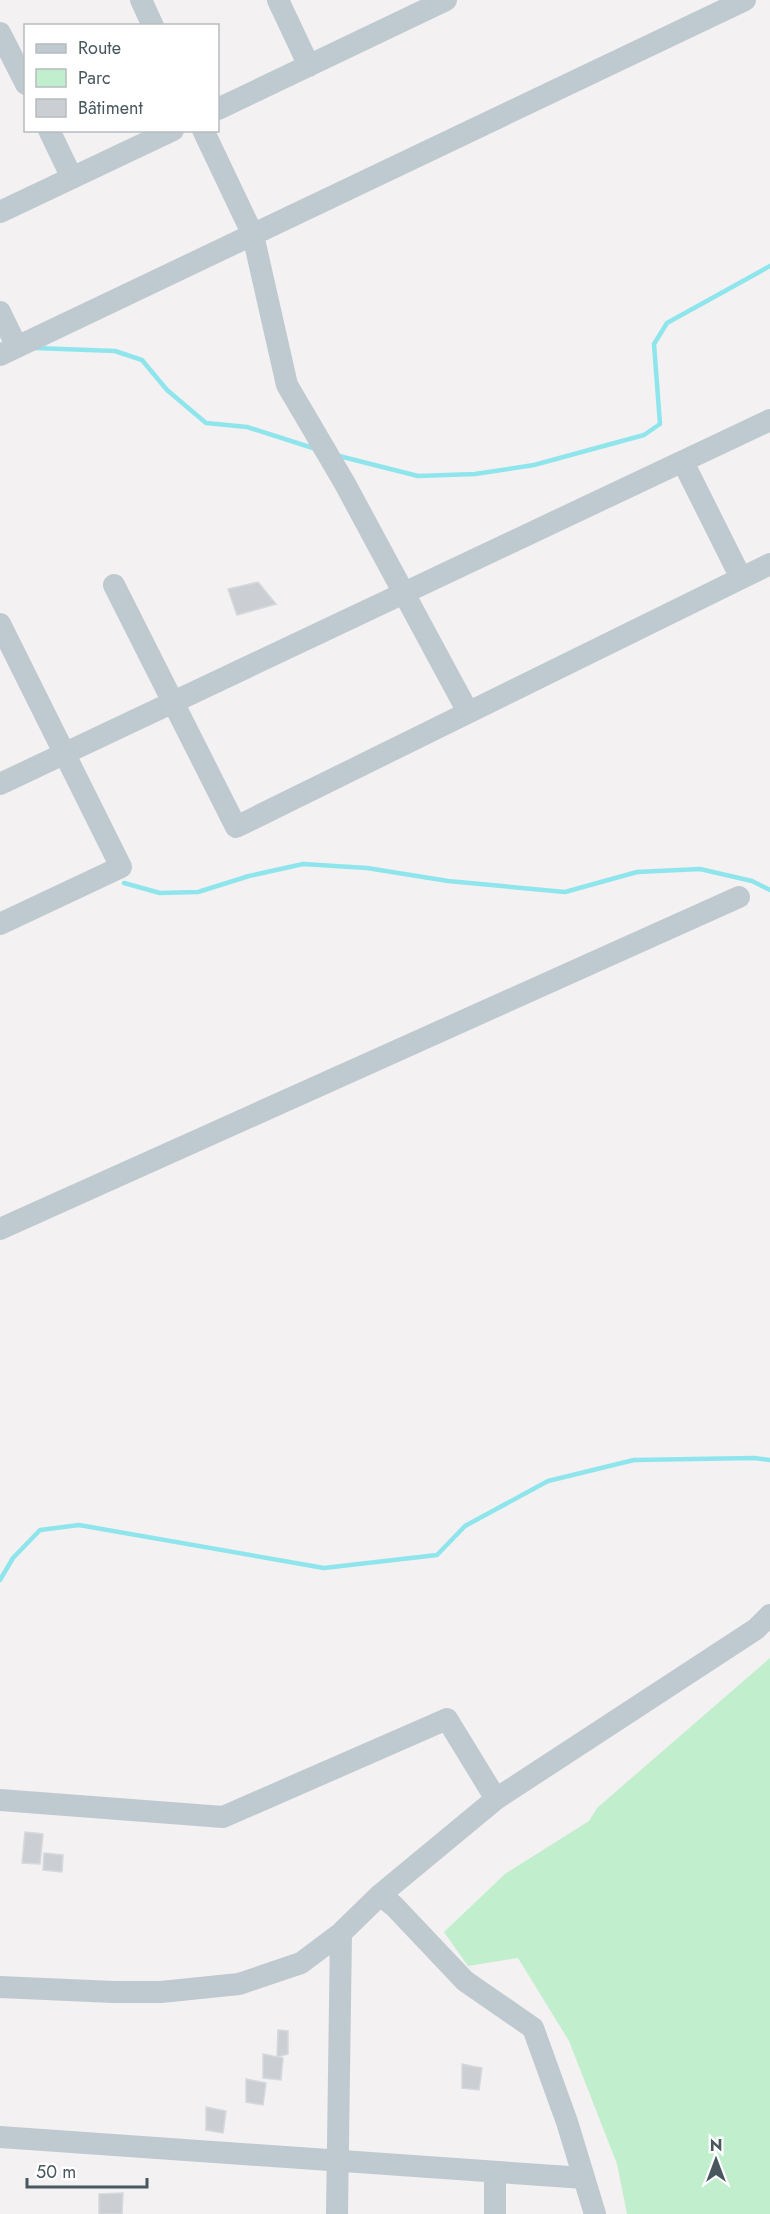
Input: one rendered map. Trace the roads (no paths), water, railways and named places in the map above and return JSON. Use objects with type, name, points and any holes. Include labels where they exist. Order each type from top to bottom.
[{"type":"street","points":[[141,0],[152,24]]},
{"type":"street","points":[[278,0],[309,66]]},
{"type":"street","points":[[219,109],[446,0]]},
{"type":"street","points":[[0,312],[8,351],[745,0]]},
{"type":"street","points":[[0,33],[24,80]]},
{"type":"street","points":[[50,132],[72,178]]},
{"type":"street","points":[[0,212],[169,132]]},
{"type":"street","points":[[204,132],[253,235],[287,385],[344,482],[468,712]]},
{"type":"street","points":[[0,784],[770,420]]},
{"type":"street","points":[[683,462],[741,578]]},
{"type":"street","points":[[114,585],[236,826],[770,564]]},
{"type":"street","points":[[0,624],[121,867],[0,924]]},
{"type":"street","points":[[0,1229],[739,897]]},
{"type":"street","points":[[0,1987],[161,1992],[239,1984],[301,1963],[341,1933],[381,1895],[496,1799],[756,1629],[770,1615]]},
{"type":"street","points":[[0,1800],[223,1817],[447,1719],[496,1799]]},
{"type":"street","points":[[381,1895],[465,1981],[534,2028],[595,2214]]},
{"type":"street","points":[[337,2214],[341,1933]]},
{"type":"street","points":[[0,2137],[584,2178]]},
{"type":"street","points":[[495,2172],[495,2214]]},
{"type":"waterway","points":[[339,456],[418,476],[475,474],[534,465],[644,435],[660,424],[654,344],[667,323],[770,266]]},
{"type":"waterway","points":[[35,348],[115,351],[142,360],[167,390],[206,423],[247,427],[316,449]]},
{"type":"waterway","points":[[124,883],[160,893],[198,892],[249,876],[303,864],[367,868],[448,881],[565,892],[637,872],[700,869],[752,881],[770,890]]},
{"type":"waterway","points":[[0,1580],[13,1558],[40,1530],[79,1525],[324,1568],[437,1555],[465,1526],[548,1481],[634,1460],[754,1458],[770,1460]]}]
